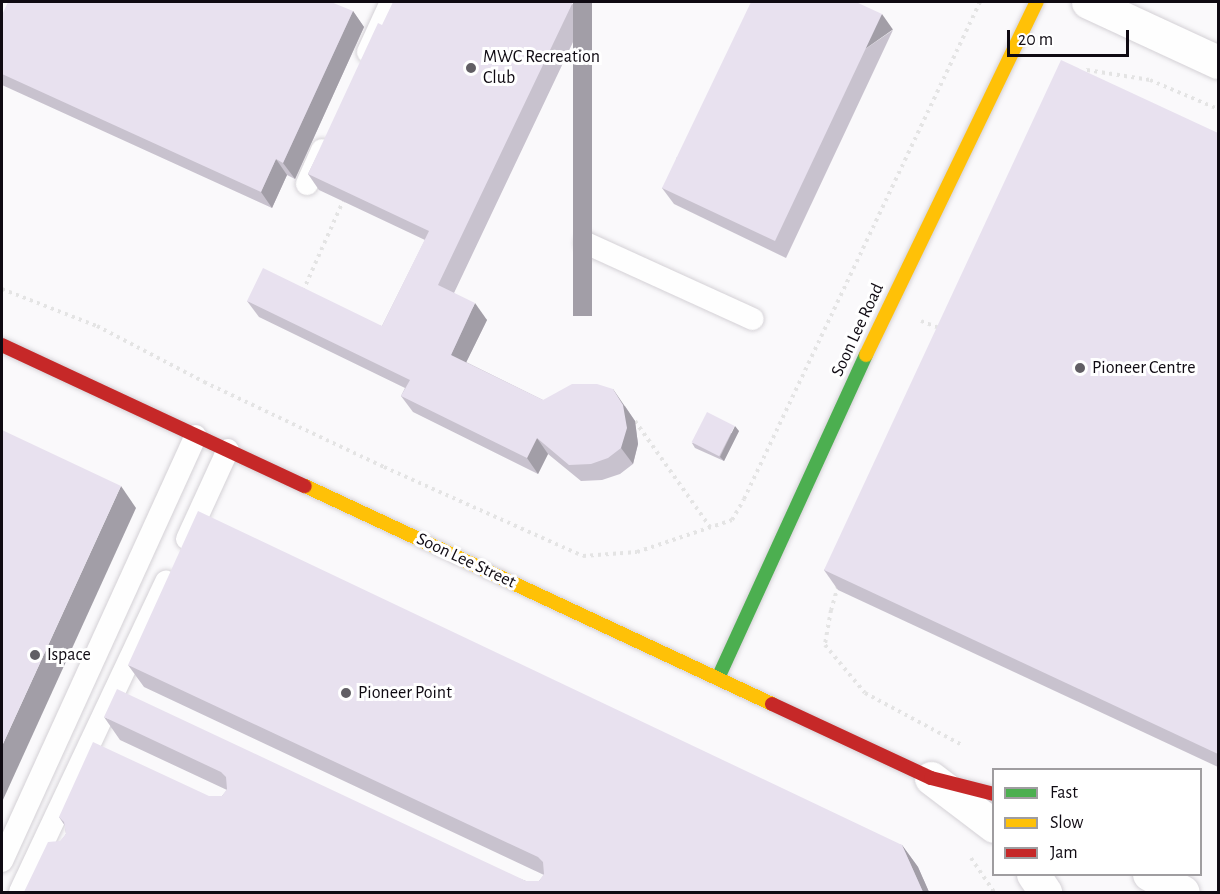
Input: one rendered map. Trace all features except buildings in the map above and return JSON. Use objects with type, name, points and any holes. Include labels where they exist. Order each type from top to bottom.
[{"type":"street","name":"Soon Lee Road","points":[[718,678],[893,296],[1037,2]]},
{"type":"street","points":[[1088,2],[1218,62]]},
{"type":"street","name":"Soon Lee Street","points":[[2,345],[931,778],[992,794]]},
{"type":"street","name":"Soon Lee Street","points":[[931,778],[992,825]]},
{"type":"street","points":[[1034,876],[1045,892]]},
{"type":"street","points":[[1153,876],[1183,892]]},
{"type":"lane","points":[[357,75],[391,2]]},
{"type":"lane","points":[[307,184],[333,127]]},
{"type":"lane","points":[[586,243],[753,319]]},
{"type":"lane","points":[[2,861],[196,436]]},
{"type":"lane","points":[[20,892],[53,845],[92,742],[228,450]]},
{"type":"lane","points":[[116,689],[137,699]]},
{"type":"lane","points":[[92,742],[113,752]]},
{"type":"path","points":[[2,289],[97,326],[204,382],[373,462],[583,556],[637,552],[732,520],[980,2]]},
{"type":"path","points":[[1077,75],[1087,70],[1150,80],[1218,109]]},
{"type":"path","points":[[1087,70],[1092,80]]},
{"type":"path","points":[[300,297],[343,201]]},
{"type":"path","points":[[634,421],[711,527]]},
{"type":"path","points":[[842,575],[831,610],[825,645],[865,693],[963,746]]},
{"type":"path","points":[[965,853],[973,860],[994,892]]},
{"type":"traffic: fast","points":[[718,678],[866,355]]},
{"type":"traffic: slow","points":[[866,355],[1037,2]]},
{"type":"traffic: slow","points":[[305,486],[772,704]]},
{"type":"traffic: jam","points":[[2,345],[305,486]]},
{"type":"traffic: jam","points":[[772,704],[931,778],[992,793]]},
{"type":"place","name":"MWC Recreation Club","points":[[471,68]]},
{"type":"place","name":"Pioneer Centre","points":[[1080,368]]},
{"type":"place","name":"Ispace","points":[[35,655]]},
{"type":"place","name":"Pioneer Point","points":[[346,693]]}]
